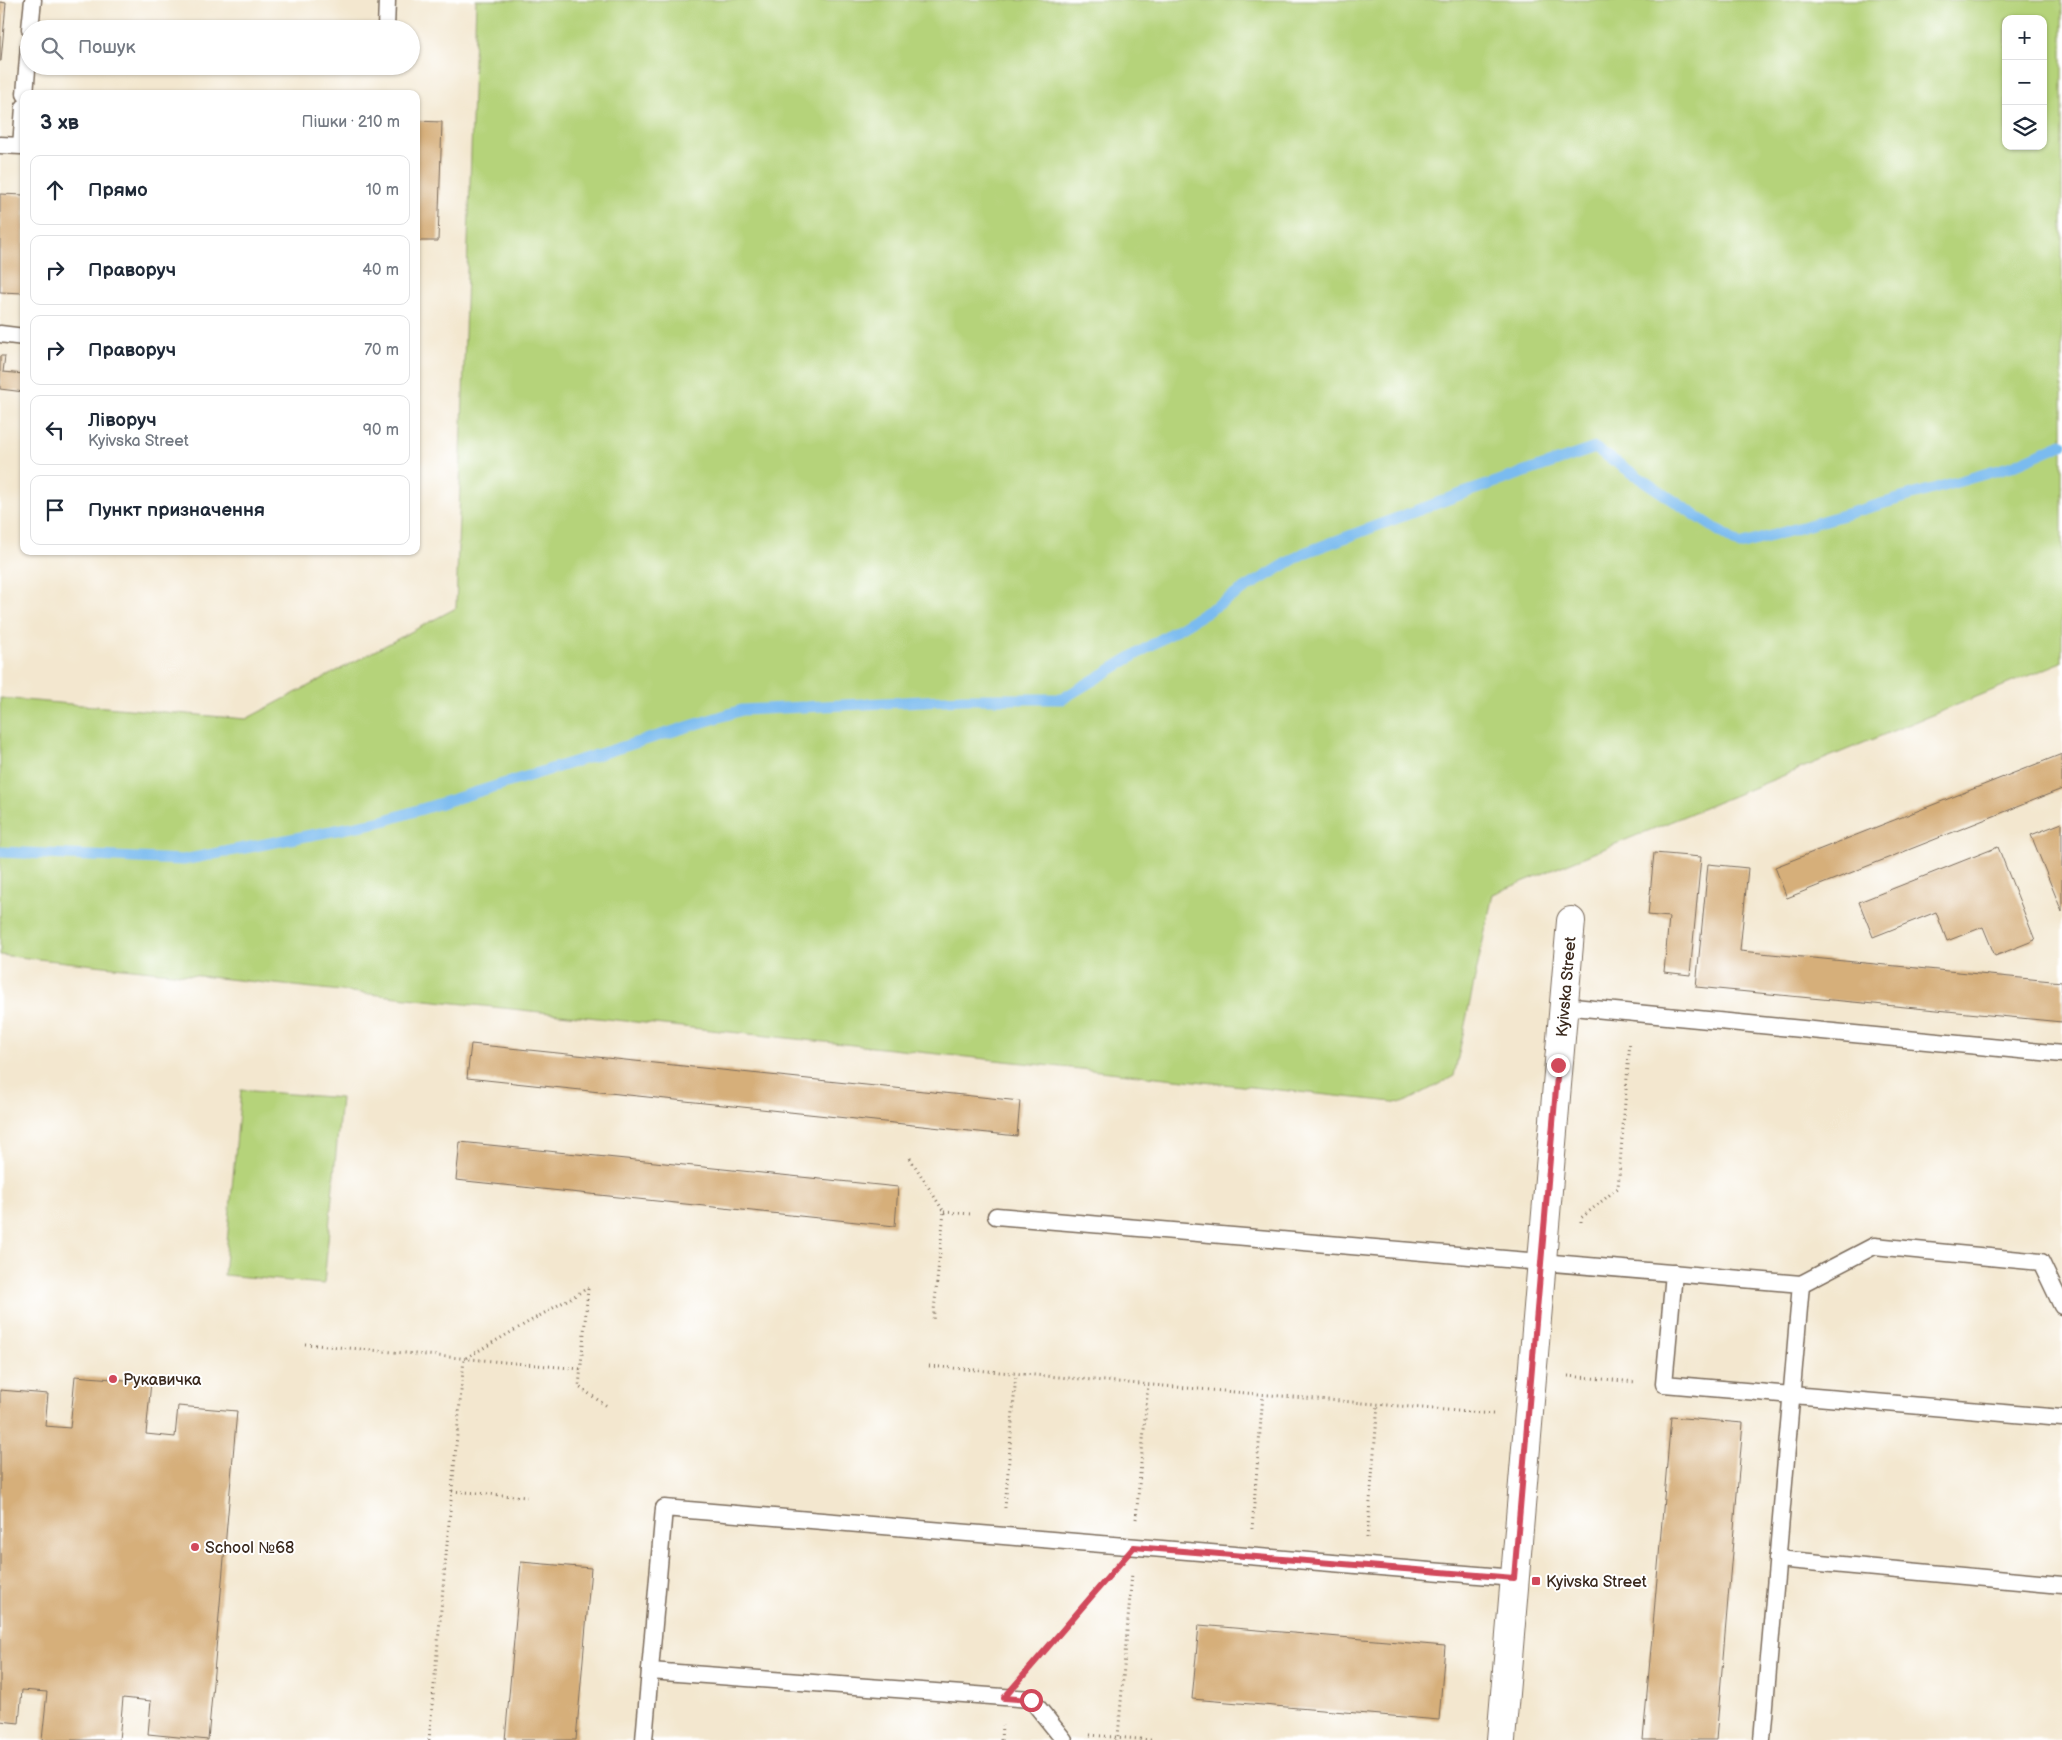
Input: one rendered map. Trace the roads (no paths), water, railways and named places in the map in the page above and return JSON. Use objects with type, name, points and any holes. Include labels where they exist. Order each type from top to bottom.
[{"type":"street","name":"Kyivska Street","points":[[1501,1740],[1571,921]]},
{"type":"lane","points":[[31,20],[32,0]]},
{"type":"lane","points":[[386,20],[387,0]]},
{"type":"lane","points":[[25,90],[27,75]]},
{"type":"lane","points":[[0,145],[20,146]]},
{"type":"lane","points":[[0,334],[20,336]]},
{"type":"lane","points":[[1563,1006],[2062,1054]]},
{"type":"lane","points":[[996,1216],[1801,1284],[1874,1246],[2041,1262],[2062,1306]]},
{"type":"lane","points":[[1674,1273],[1664,1384],[2062,1418]]},
{"type":"lane","points":[[1762,1740],[1801,1284]]},
{"type":"lane","points":[[644,1740],[664,1508],[1514,1578]]},
{"type":"lane","points":[[1777,1559],[2062,1585]]},
{"type":"lane","points":[[650,1671],[1031,1700],[1061,1736]]},
{"type":"waterway","points":[[0,852],[183,860],[383,821],[742,710],[964,699],[1062,699],[1304,553],[1464,493],[1595,448],[1740,545],[2012,466],[2062,444]]},
{"type":"place","name":"Рукавичка","points":[[113,1379]]},
{"type":"place","name":"School №68","points":[[195,1547]]},
{"type":"place","name":"Kyivska Street","points":[[1536,1581]]}]
